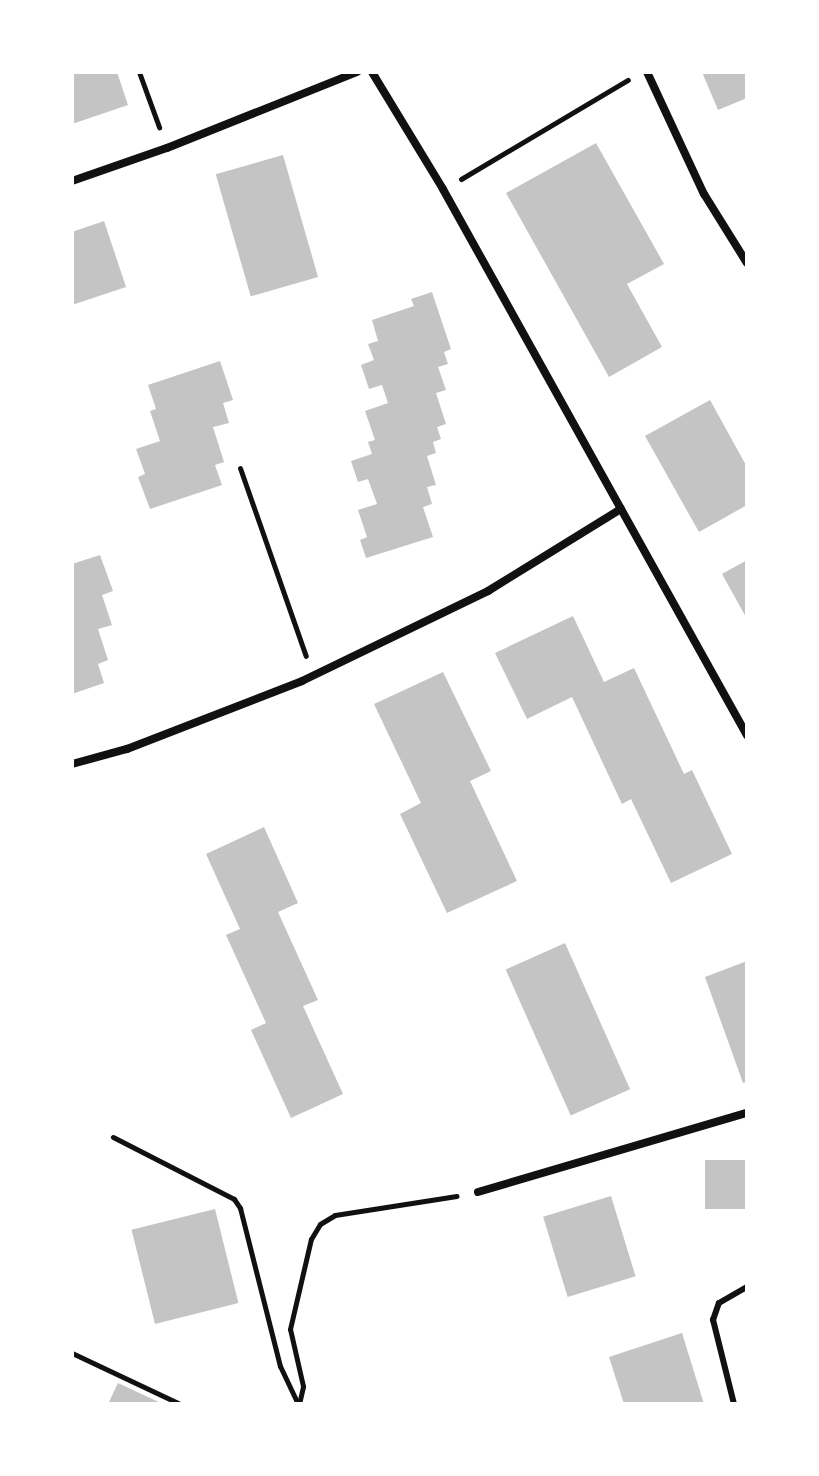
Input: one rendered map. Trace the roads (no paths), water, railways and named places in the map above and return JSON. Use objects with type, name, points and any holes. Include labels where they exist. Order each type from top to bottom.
[{"type":"street","points":[[72,181],[167,148],[357,72]]},
{"type":"street","points":[[372,72],[443,189],[747,735]]},
{"type":"street","points":[[647,72],[704,194],[747,263]]},
{"type":"street","points":[[72,764],[127,749],[313,676],[488,591],[621,509]]},
{"type":"street","points":[[478,1192],[747,1113]]},
{"type":"lane","points":[[734,1404],[713,1320],[719,1303],[747,1287]]}]
